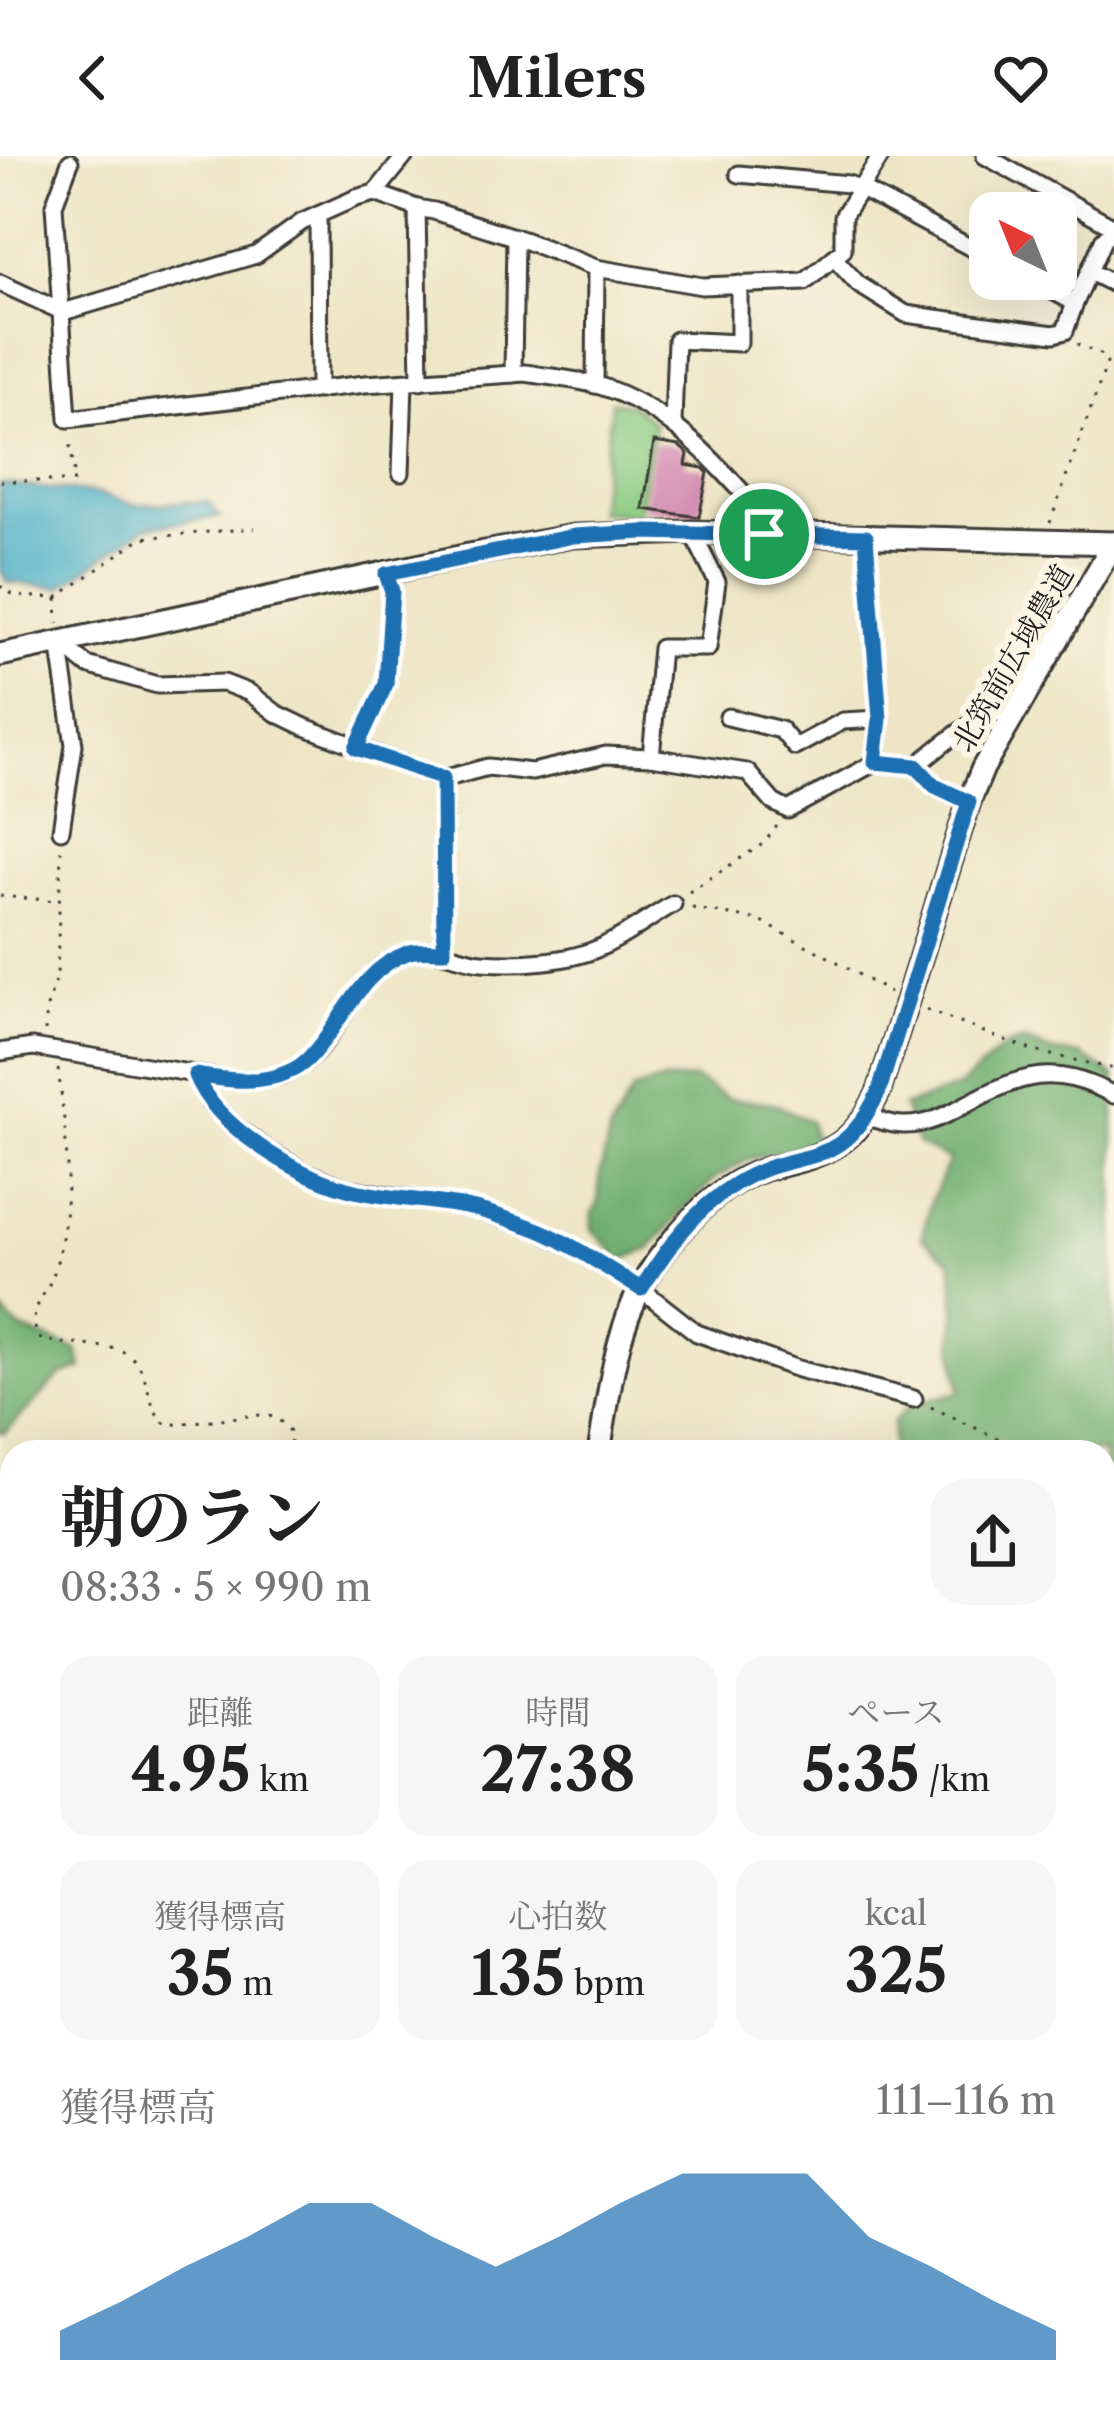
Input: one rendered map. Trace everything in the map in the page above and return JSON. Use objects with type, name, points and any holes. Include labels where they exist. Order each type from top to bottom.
[{"type":"street","points":[[375,193],[405,156]]},
{"type":"street","points":[[0,283],[63,312],[256,255],[302,222],[375,193],[596,268],[702,286],[805,282],[843,250],[843,216],[880,156]]},
{"type":"street","points":[[835,259],[858,284],[906,314],[1054,334],[1065,331],[1103,240],[1114,228],[985,156]]},
{"type":"street","points":[[70,162],[54,206],[68,419],[319,390],[525,373],[595,385],[651,408],[715,461],[763,515],[764,534]]},
{"type":"street","points":[[739,174],[848,184],[969,247]]},
{"type":"street","points":[[401,473],[412,381],[417,208]]},
{"type":"street","points":[[318,215],[319,390]]},
{"type":"street","points":[[513,374],[515,237]]},
{"type":"street","points":[[595,385],[596,268]]},
{"type":"street","points":[[1090,272],[1114,284]]},
{"type":"street","points":[[673,423],[676,340],[740,343],[739,284]]},
{"type":"street","points":[[1069,300],[1075,303]]},
{"type":"street","points":[[0,655],[574,536],[692,532],[1114,543]]},
{"type":"street","points":[[651,757],[661,648],[709,648],[717,582],[692,532]]},
{"type":"street","points":[[866,537],[880,719],[875,762]]},
{"type":"street","name":"北筑前広域農道","points":[[867,1118],[983,768],[1114,543]]},
{"type":"street","points":[[356,748],[386,684],[392,591],[386,574]]},
{"type":"street","points":[[59,642],[87,665],[157,685],[224,683],[250,693],[290,720],[443,778],[488,767],[532,772],[606,755],[651,757],[747,772],[773,802],[788,810],[875,762],[916,766],[935,786],[969,802]]},
{"type":"street","points":[[59,642],[74,745],[62,830]]},
{"type":"street","points":[[916,766],[983,717],[999,712],[1011,718]]},
{"type":"street","points":[[728,717],[781,730],[795,747],[843,721],[880,719]]},
{"type":"street","points":[[443,778],[444,951]]},
{"type":"street","points":[[0,1052],[33,1046],[231,1081],[284,1075],[310,1058],[349,1001],[380,968],[410,952],[444,951],[488,963],[570,958],[601,947],[673,904]]},
{"type":"street","points":[[601,1440],[620,1345],[641,1289],[669,1246],[730,1186],[754,1173],[833,1150],[867,1118],[903,1126],[935,1120],[1007,1082],[1046,1074],[1072,1078],[1114,1095]]},
{"type":"street","points":[[195,1075],[210,1103],[232,1124],[305,1172],[345,1188],[474,1209],[536,1229],[641,1289],[697,1333],[798,1369],[914,1399]]},
{"type":"path","points":[[1043,542],[1107,363],[1102,355],[1060,332]]},
{"type":"path","points":[[0,481],[75,481],[68,419]]},
{"type":"path","points":[[0,586],[15,596],[57,598],[141,538],[255,528]]},
{"type":"path","points":[[57,598],[59,642]]},
{"type":"path","points":[[673,904],[764,843],[788,810]]},
{"type":"path","points":[[62,830],[57,975],[47,1006],[68,1144],[66,1214],[55,1273],[32,1316],[32,1326],[39,1338],[123,1350],[142,1369],[159,1419],[167,1425],[276,1417],[290,1431],[291,1440]]},
{"type":"path","points":[[0,896],[59,901]]},
{"type":"path","points":[[673,904],[758,920],[926,1010],[1034,1051],[1114,1070]]},
{"type":"path","points":[[914,1399],[1001,1440]]},
{"type":"green space","points":[[612,401],[631,405],[654,423],[638,515],[598,511]]},
{"type":"green space","points":[[1023,1041],[1053,1052],[1081,1055],[1114,1076],[1114,1440],[892,1440],[893,1422],[911,1404],[960,1392],[953,1343],[956,1308],[951,1260],[922,1238],[949,1160],[918,1144],[903,1107],[959,1087],[1003,1048]]},
{"type":"green space","points":[[694,1079],[729,1099],[773,1103],[810,1121],[815,1143],[750,1159],[715,1178],[650,1249],[622,1260],[592,1229],[610,1131],[633,1090]]},
{"type":"green space","points":[[0,1310],[20,1329],[77,1350],[82,1368],[60,1376],[5,1433],[0,1432]]},
{"type":"water","points":[[0,484],[94,493],[134,505],[208,501],[220,517],[146,527],[60,588],[7,582],[0,569]]},
{"type":"building","points":[[654,442],[679,446],[688,454],[686,465],[708,473],[699,517],[643,509]]},
{"type":"route","points":[[764,534],[866,537],[880,719],[875,762],[916,766],[935,786],[969,802],[879,1091],[856,1131],[833,1150],[754,1173],[730,1186],[669,1246],[641,1289],[536,1229],[474,1209],[345,1188],[305,1172],[232,1124],[210,1103],[195,1075],[231,1081],[284,1075],[310,1058],[349,1001],[380,968],[410,952],[444,951],[443,778],[356,748],[386,684],[392,591],[386,574],[574,536],[764,534]]}]
